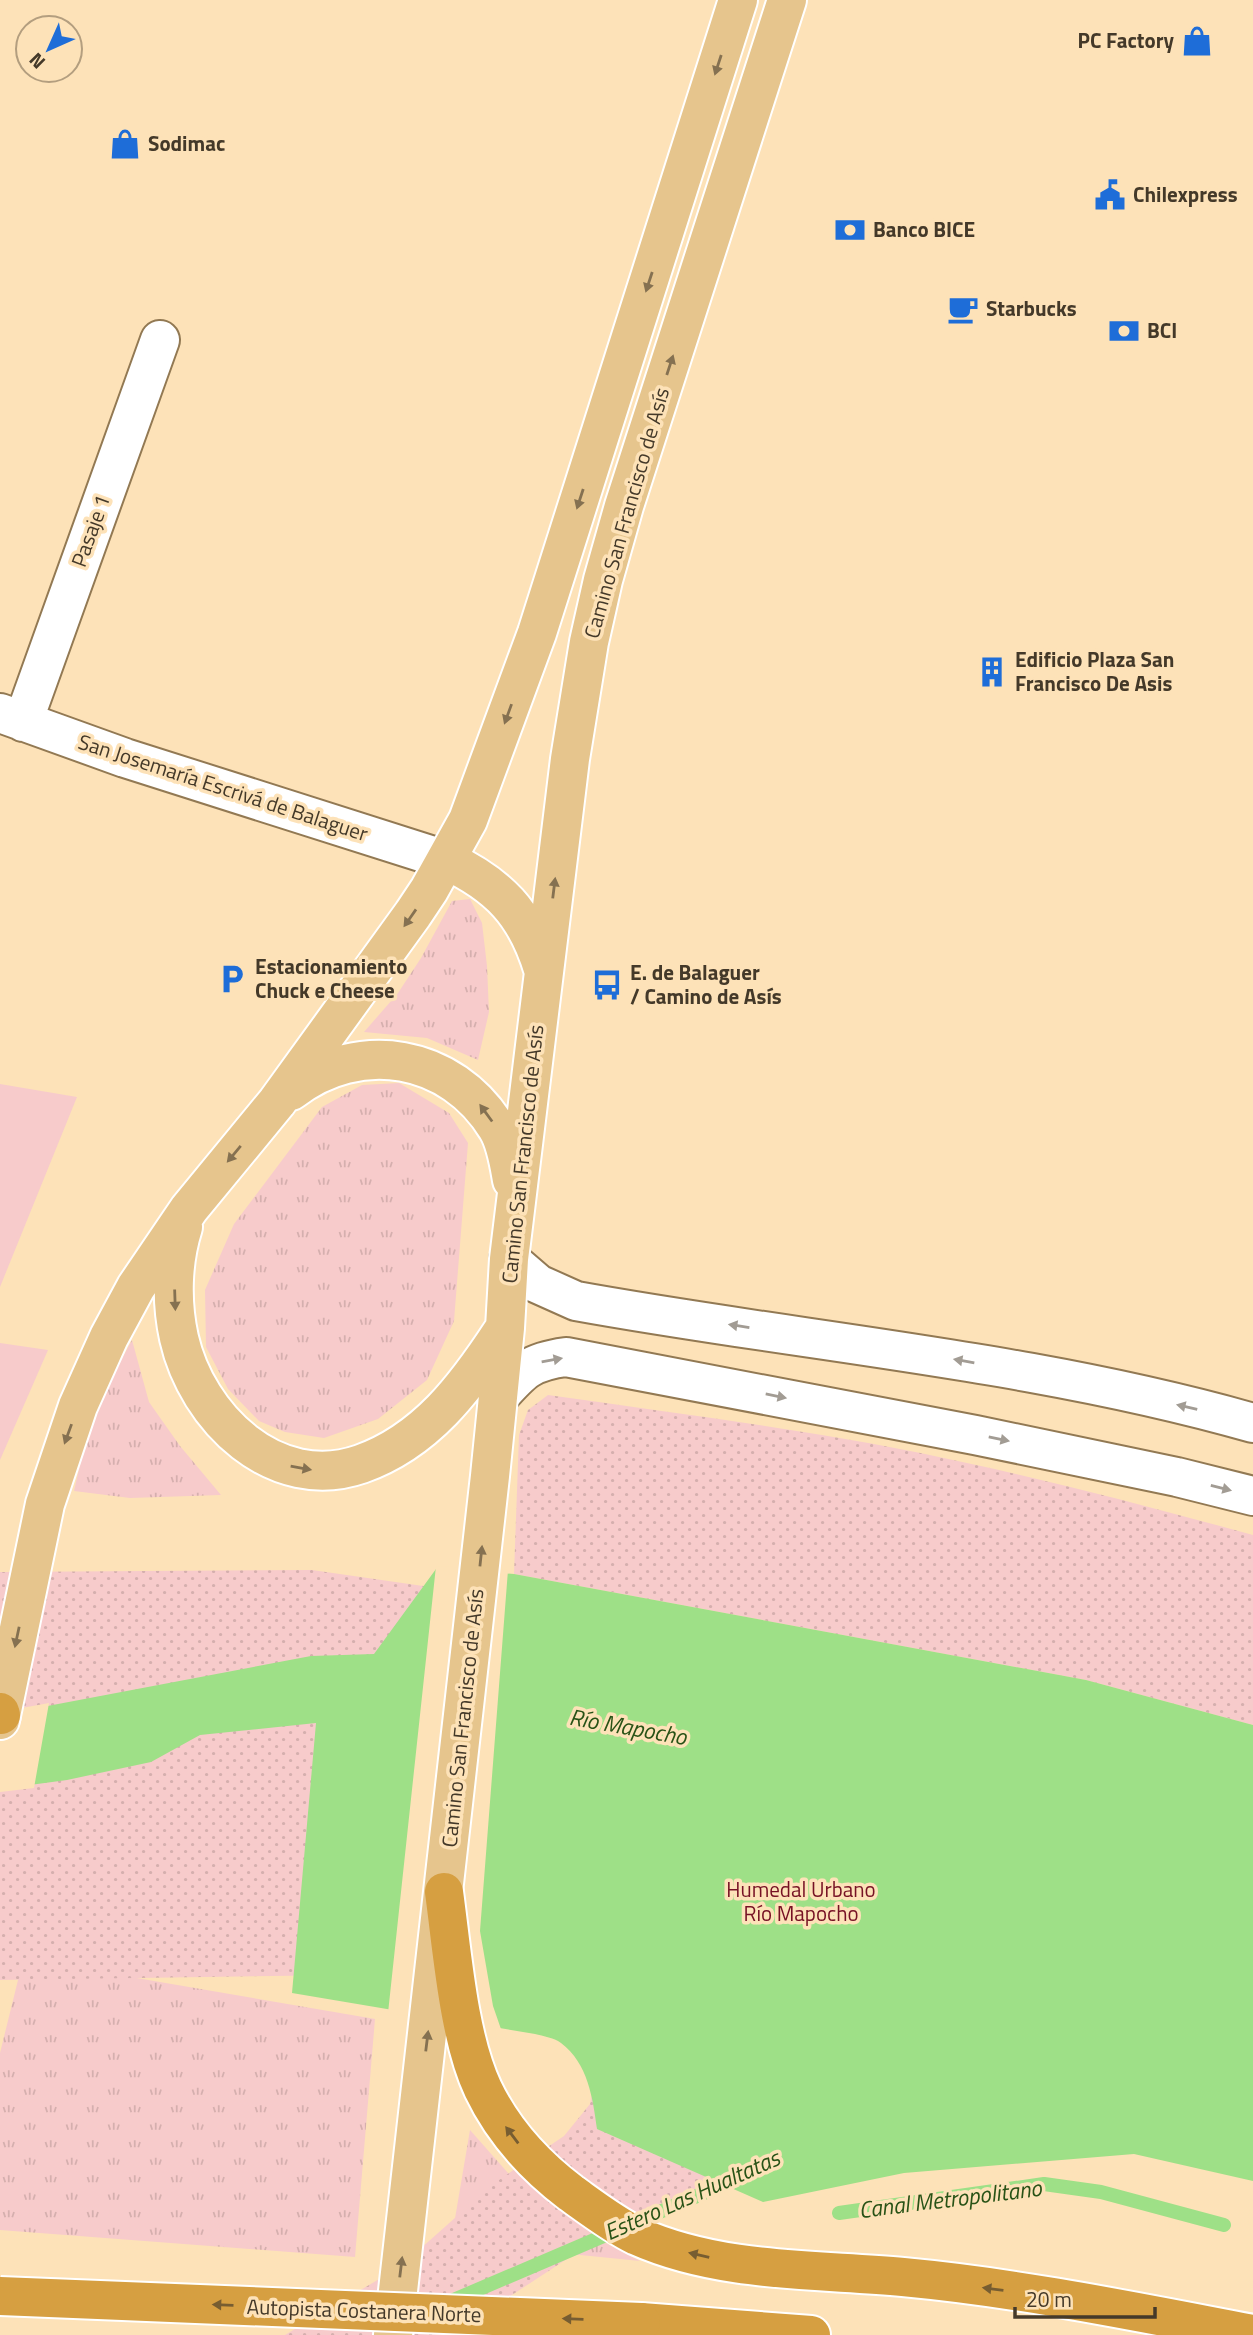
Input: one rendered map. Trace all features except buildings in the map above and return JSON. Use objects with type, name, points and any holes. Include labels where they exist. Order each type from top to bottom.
[{"type":"highway","points":[[444,1892],[458,1996],[469,2046],[482,2087],[502,2122],[527,2155],[595,2211],[638,2236],[682,2251],[726,2261],[766,2267],[905,2277],[1029,2293],[1253,2334]]},
{"type":"highway","name":"Autopista Costanera Norte","points":[[0,2296],[641,2322],[811,2335]]},
{"type":"main road","points":[[0,1716],[45,1504],[59,1457],[92,1370],[136,1287],[189,1209],[277,1102],[413,914],[468,820],[537,634],[738,0]]},
{"type":"main road","name":"Camino San Francisco de Asís","points":[[393,2335],[488,1494],[505,1328],[509,1259],[569,759],[589,642],[624,506],[788,0]]},
{"type":"main road","points":[[446,860],[485,880],[516,911],[528,929],[543,970]]},
{"type":"main road","points":[[277,1102],[307,1079],[341,1064],[378,1060],[415,1064],[438,1073],[450,1078],[477,1099],[499,1130],[516,1199]]},
{"type":"main road","points":[[189,1209],[179,1240],[174,1273],[174,1306],[179,1338],[186,1359],[204,1400],[224,1425],[248,1446],[275,1462],[303,1469],[331,1471],[359,1465],[389,1452],[417,1435],[443,1410],[475,1372],[505,1328]]},
{"type":"street","name":"Pasaje 1","points":[[11,717],[160,340]]},
{"type":"street","name":"San Josemaría Escrivá de Balaguer","points":[[11,717],[125,758],[446,860]]},
{"type":"street","points":[[509,1259],[538,1284],[576,1301],[914,1352],[1078,1381],[1253,1423]]},
{"type":"street","points":[[498,1398],[521,1372],[542,1360],[566,1357],[975,1434],[1253,1496]]},
{"type":"green space","points":[[470,899],[482,923],[487,966],[489,1012],[478,1060],[427,1038],[364,1032],[398,993],[421,958],[452,901]]},
{"type":"green space","points":[[399,1083],[449,1113],[468,1143],[454,1321],[427,1380],[378,1419],[324,1438],[285,1432],[259,1421],[228,1389],[206,1347],[205,1290],[234,1224],[322,1107],[362,1085]]},
{"type":"green space","points":[[0,1084],[77,1097],[0,1287]]},
{"type":"green space","points":[[132,1340],[149,1402],[180,1446],[221,1495],[130,1498],[74,1491],[91,1417]]},
{"type":"green space","points":[[0,1343],[48,1350],[0,1460]]},
{"type":"green space","points":[[548,1395],[788,1430],[931,1455],[1093,1493],[1253,1535],[1253,1725],[1086,1680],[514,1574],[519,1435],[528,1410]]},
{"type":"green space","name":"Humedal Urbano Río Mapocho","points":[[312,1570],[528,1601],[1085,2131],[761,2163],[605,2234],[451,2335],[285,2335],[401,2266],[493,2184],[564,2136],[590,2104],[597,2069],[586,2033],[346,1975],[0,1980],[0,1572]]},
{"type":"green space","points":[[19,1976],[125,1976],[375,2019],[355,2257],[0,2230],[0,2053]]},
{"type":"green space","points":[[470,2130],[538,2207],[640,2261],[451,2242]]},
{"type":"water","name":"Humedal Urbano Río Mapocho","points":[[436,1569],[514,1574],[1086,1680],[1253,1725],[1253,2181],[1134,2154],[904,2173],[763,2202],[597,2129],[591,2094],[583,2071],[570,2051],[556,2040],[535,2034],[292,1993],[316,1723],[200,1735],[151,1762],[67,1780],[0,1789],[0,1715],[311,1656],[374,1654]]},
{"type":"pier","points":[[436,1566],[508,1570],[480,1931],[493,2006],[502,2032],[388,2013]]},
{"type":"pier","points":[[49,1703],[34,1788],[0,1792],[0,1712]]},
{"type":"waterway","name":"Estero Las Hualtatas","points":[[449,2302],[739,2178]]},
{"type":"waterway","name":"Canal Metropolitano","points":[[839,2213],[1044,2184],[1101,2192],[1224,2225]]},
{"type":"place","name":"PC Factory","points":[[1197,41]]},
{"type":"place","name":"Sodimac","points":[[125,144]]},
{"type":"place","name":"Chilexpress","points":[[1110,195]]},
{"type":"place","name":"Banco BICE","points":[[850,230]]},
{"type":"place","name":"Starbucks","points":[[963,309]]},
{"type":"place","name":"BCI","points":[[1124,331]]},
{"type":"place","name":"Edificio Plaza San Francisco De Asis","points":[[992,672]]},
{"type":"place","name":"Estacionamiento Chuck e Cheese","points":[[232,979]]},
{"type":"place","name":"E. de Balaguer / Camino de Asís","points":[[607,985]]},
{"type":"water label","name":"Río Mapocho","points":[[628,1727]]}]
